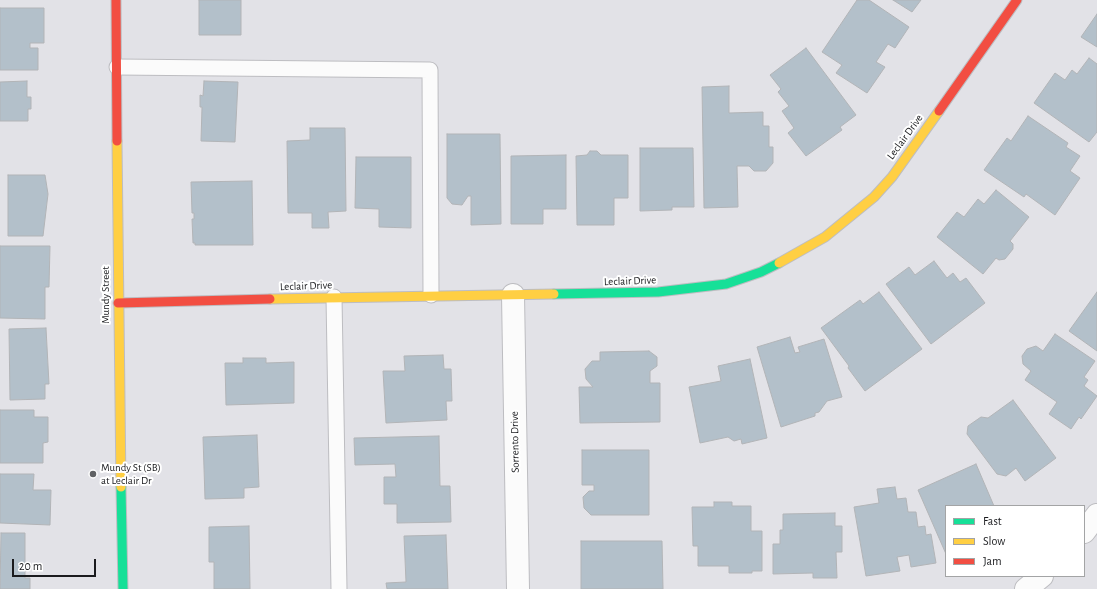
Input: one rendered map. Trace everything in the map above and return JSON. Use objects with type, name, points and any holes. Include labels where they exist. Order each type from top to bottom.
[{"type":"street","name":"Mundy Street","points":[[116,0],[118,303],[123,589]]},
{"type":"street","name":"Leclair Drive","points":[[118,303],[431,295],[658,292],[692,290],[726,284],[761,272],[796,255],[825,238],[851,218],[874,197],[892,177],[1017,0]]},
{"type":"street","name":"Sorrento Drive","points":[[513,295],[518,589]]},
{"type":"street","points":[[1085,531],[1097,515]]},
{"type":"street","points":[[1026,589],[1041,577]]},
{"type":"lane","points":[[116,68],[430,70],[431,295]]},
{"type":"lane","points":[[334,297],[338,589]]},
{"type":"building","points":[[199,0],[241,0],[241,35],[199,35]]},
{"type":"building","points":[[857,0],[869,0],[909,27],[895,48],[888,44],[876,62],[885,67],[867,93],[836,73],[842,65],[822,52]]},
{"type":"building","points":[[893,0],[921,0],[912,12]]},
{"type":"building","points":[[0,8],[44,8],[44,43],[30,43],[30,48],[38,48],[38,70],[0,70]]},
{"type":"building","points":[[1097,14],[1097,47],[1081,37]]},
{"type":"building","points":[[806,48],[856,115],[840,127],[842,130],[806,156],[788,133],[794,128],[782,111],[789,106],[778,92],[781,89],[770,75]]},
{"type":"building","points":[[1089,58],[1097,64],[1097,132],[1089,142],[1034,103],[1055,73],[1065,80],[1072,70],[1077,74]]},
{"type":"building","points":[[27,81],[27,97],[31,97],[31,109],[28,109],[28,121],[0,121],[0,82]]},
{"type":"building","points":[[204,81],[238,82],[235,142],[201,141],[202,107],[200,107],[200,95],[203,96]]},
{"type":"building","points":[[729,86],[729,113],[763,112],[763,126],[769,126],[769,147],[773,147],[773,163],[766,171],[754,171],[749,166],[737,166],[738,207],[704,208],[702,87]]},
{"type":"building","points":[[1028,116],[1068,143],[1066,147],[1080,156],[1070,171],[1080,178],[1055,215],[1026,194],[1024,197],[984,170],[1007,138],[1011,141]]},
{"type":"building","points":[[310,128],[345,128],[346,211],[328,212],[329,228],[312,228],[312,213],[288,213],[287,141],[310,140]]},
{"type":"building","points":[[447,134],[500,134],[501,224],[471,225],[471,196],[468,196],[462,205],[452,204],[447,198]]},
{"type":"building","points":[[640,148],[693,148],[694,207],[672,207],[672,210],[640,211]]},
{"type":"building","points":[[590,151],[597,151],[601,155],[628,155],[628,198],[614,198],[614,225],[577,225],[576,156],[587,155]]},
{"type":"building","points":[[566,155],[566,209],[543,209],[543,224],[511,224],[511,156]]},
{"type":"building","points":[[356,157],[411,157],[411,228],[379,227],[379,209],[355,208]]},
{"type":"building","points":[[8,175],[45,175],[48,194],[43,236],[8,236]]},
{"type":"building","points":[[252,181],[253,245],[195,245],[195,243],[193,243],[192,219],[194,219],[194,213],[192,213],[191,182]]},
{"type":"building","points":[[996,190],[1029,217],[1010,241],[1013,244],[1013,249],[1005,259],[999,260],[996,258],[983,274],[937,237],[957,212],[964,217],[978,199],[984,204]]},
{"type":"building","points":[[0,246],[50,246],[49,287],[45,287],[45,319],[0,318]]},
{"type":"building","points":[[934,261],[947,278],[953,273],[960,282],[966,278],[985,303],[931,344],[886,284],[909,267],[915,275]]},
{"type":"building","points":[[879,292],[922,349],[865,391],[821,328],[860,300],[863,304]]},
{"type":"building","points":[[1097,292],[1097,351],[1069,331]]},
{"type":"building","points":[[46,328],[49,384],[45,384],[45,399],[10,400],[9,329]]},
{"type":"building","points":[[1055,334],[1095,361],[1084,377],[1088,380],[1084,386],[1097,396],[1081,419],[1079,417],[1071,429],[1049,414],[1057,402],[1025,380],[1031,371],[1023,364],[1022,356],[1027,349],[1036,346],[1043,351]]},
{"type":"building","points":[[790,337],[795,353],[800,352],[798,347],[824,339],[842,397],[827,401],[819,412],[815,413],[815,416],[781,427],[757,347]]},
{"type":"building","points":[[649,351],[657,357],[657,366],[650,371],[650,383],[660,383],[660,422],[580,423],[579,387],[593,387],[586,379],[585,369],[592,361],[600,361],[600,352]]},
{"type":"building","points":[[443,355],[444,369],[451,369],[452,401],[446,401],[447,420],[386,423],[383,371],[405,371],[404,356]]},
{"type":"building","points":[[243,358],[266,358],[266,363],[294,362],[294,403],[226,405],[225,363],[243,363]]},
{"type":"building","points":[[750,359],[767,438],[742,444],[741,439],[734,441],[728,437],[700,443],[689,387],[721,381],[718,366]]},
{"type":"building","points":[[1013,400],[1056,458],[1025,481],[1016,468],[1006,476],[997,474],[967,434],[968,426],[981,417],[988,418]]},
{"type":"building","points":[[0,410],[34,410],[34,417],[48,417],[48,442],[43,443],[43,463],[0,463]]},
{"type":"building","points":[[257,435],[259,487],[244,488],[244,498],[205,499],[203,437]]},
{"type":"building","points":[[439,436],[440,486],[450,486],[451,522],[397,523],[397,504],[384,504],[384,477],[396,477],[395,464],[355,465],[354,438]]},
{"type":"building","points":[[582,450],[649,450],[649,515],[591,515],[584,508],[583,497],[589,491],[594,491],[594,485],[582,485]]},
{"type":"building","points":[[976,464],[994,505],[945,505],[945,552],[918,490]]},
{"type":"building","points":[[0,474],[34,474],[33,490],[51,490],[50,525],[0,523]]},
{"type":"building","points":[[895,487],[897,499],[906,498],[908,512],[916,512],[918,527],[925,526],[926,535],[931,534],[936,563],[911,567],[909,555],[897,557],[900,571],[866,576],[854,507],[879,503],[877,489]]},
{"type":"building","points":[[714,502],[732,502],[732,506],[751,506],[751,531],[762,531],[762,571],[752,571],[752,573],[729,573],[729,566],[698,566],[698,546],[693,546],[692,507],[714,507]]},
{"type":"building","points":[[835,513],[835,526],[842,526],[842,552],[836,552],[837,578],[813,578],[813,573],[773,574],[773,544],[780,544],[780,530],[783,530],[783,514]]},
{"type":"building","points":[[249,526],[250,589],[214,589],[214,562],[209,562],[209,527]]},
{"type":"building","points":[[1,533],[25,533],[25,578],[30,578],[30,589],[0,589]]},
{"type":"building","points":[[446,535],[448,589],[387,589],[386,583],[406,582],[404,536]]},
{"type":"building","points":[[581,541],[662,541],[663,589],[581,589]]},
{"type":"traffic: fast","points":[[554,294],[658,292],[726,284],[761,272],[779,263]]},
{"type":"traffic: fast","points":[[121,487],[123,589]]},
{"type":"traffic: slow","points":[[779,263],[825,237],[874,197],[892,177],[939,111]]},
{"type":"traffic: slow","points":[[117,141],[121,487]]},
{"type":"traffic: slow","points":[[270,299],[554,294]]},
{"type":"traffic: jam","points":[[116,0],[117,141]]},
{"type":"traffic: jam","points":[[939,111],[1017,0]]},
{"type":"traffic: jam","points":[[118,303],[270,299]]},
{"type":"place","name":"Mundy St (SB) at Leclair Dr","points":[[93,474]]}]
